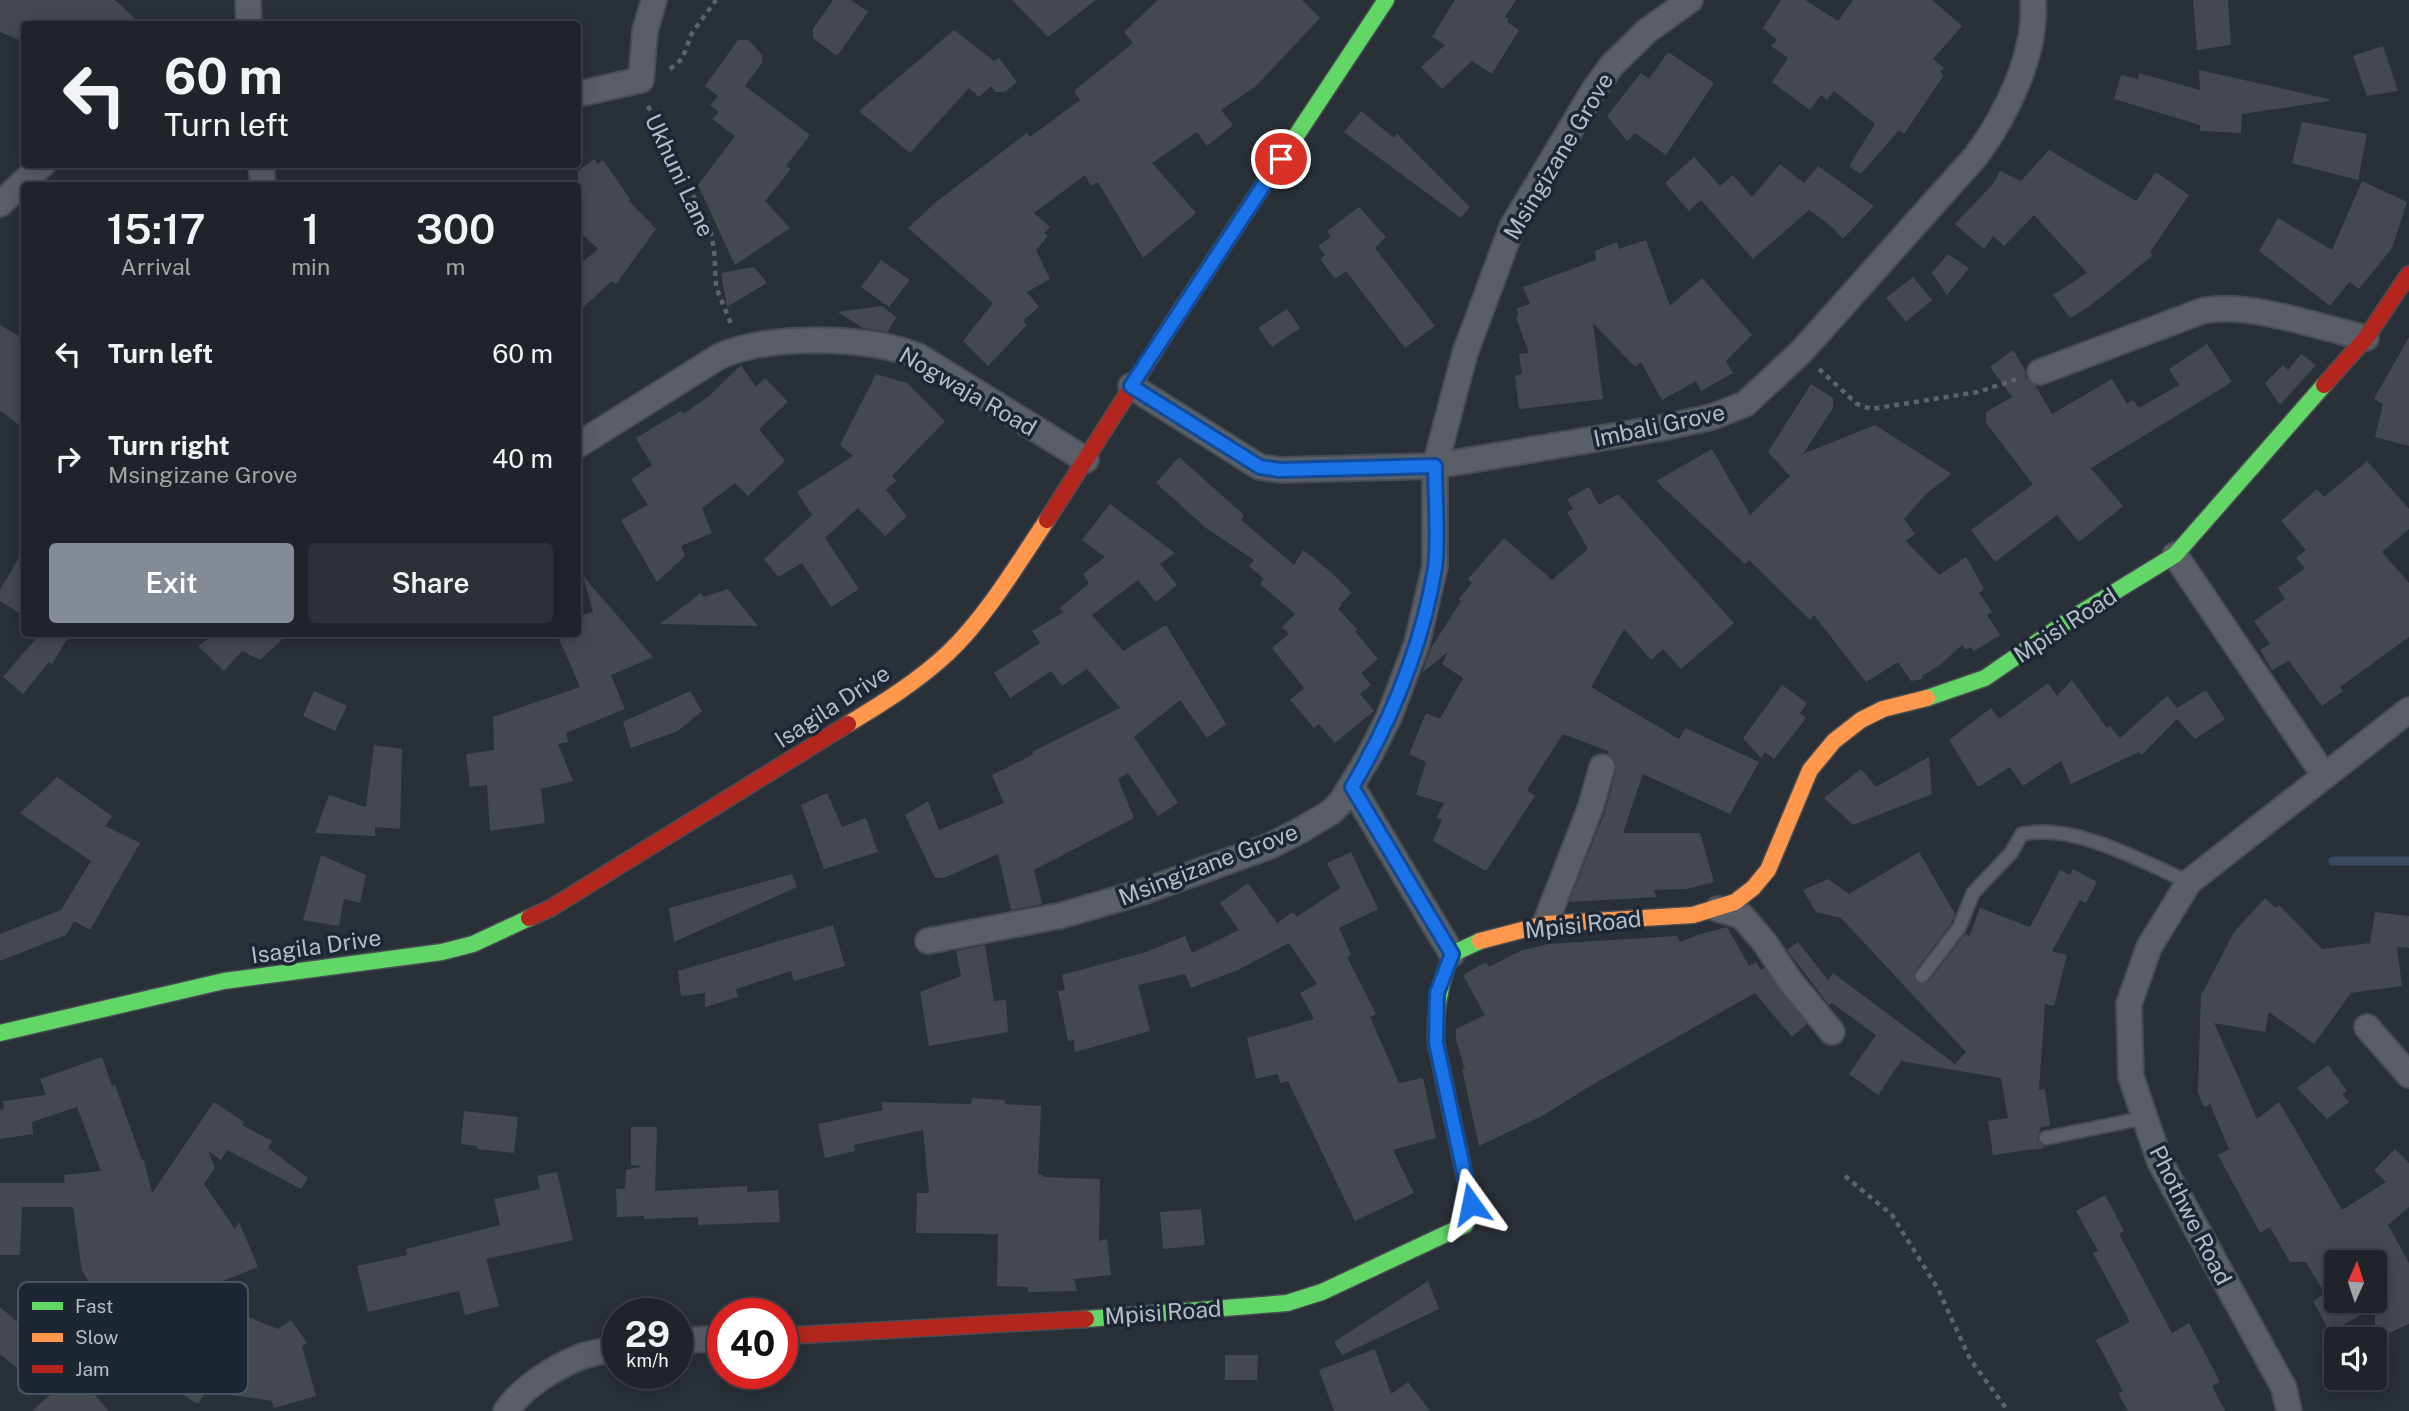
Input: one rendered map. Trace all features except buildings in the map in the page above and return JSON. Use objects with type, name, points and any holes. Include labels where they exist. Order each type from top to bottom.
[{"type":"street","points":[[248,0],[249,21]]},
{"type":"street","points":[[581,93],[651,79],[645,31],[654,0]]},
{"type":"street","name":"Isagila Drive","points":[[0,1033],[224,981],[442,952],[473,944],[551,908],[895,695],[949,652],[992,601],[1386,0]]},
{"type":"street","name":"Msingizane Grove","points":[[928,941],[1059,916],[1139,893],[1270,846],[1331,812],[1352,787],[1389,717],[1417,643],[1435,566],[1435,466],[1465,353],[1512,227],[1594,90],[1612,65],[1647,31],[1690,0]]},
{"type":"street","name":"Imbali Grove","points":[[1131,386],[1260,467],[1280,470],[1435,466],[1661,428],[1712,416],[1745,404],[1801,352],[1976,156],[1995,131],[2011,100],[2028,47],[2033,0]]},
{"type":"street","points":[[24,182],[39,168]]},
{"type":"street","points":[[0,204],[21,184]]},
{"type":"street","name":"Mpisi Road","points":[[798,1335],[1164,1314],[1287,1303],[1322,1292],[1465,1225],[1472,1210],[1436,1043],[1435,1024],[1437,993],[1452,954],[1484,939],[1545,924],[1692,915],[1735,902],[1753,888],[1768,870],[1810,770],[1834,741],[1861,720],[1882,709],[1940,695],[1985,678],[2072,618],[2175,555],[2366,338],[2409,274]]},
{"type":"street","points":[[2040,372],[2202,311],[2221,307],[2243,308],[2366,338]]},
{"type":"street","name":"Nogwaja Road","points":[[581,443],[720,356],[741,348],[807,342],[871,342],[897,347],[918,356],[1086,460]]},
{"type":"street","points":[[2175,555],[2324,775]]},
{"type":"street","name":"Phothwe Road","points":[[2289,1411],[2284,1388],[2160,1162],[2131,1077],[2129,1004],[2148,947],[2189,881],[2409,710]]},
{"type":"street","points":[[1545,924],[1591,806],[1602,767]]},
{"type":"street","points":[[1352,787],[1452,954]]},
{"type":"street","points":[[1718,909],[1742,916],[1832,1032]]},
{"type":"street","points":[[2367,1027],[2409,1075]]},
{"type":"street","points":[[506,1411],[512,1402],[536,1381],[581,1356],[602,1352]]},
{"type":"lane","points":[[1922,976],[1959,928],[1973,893],[2011,853],[2022,834],[2038,830],[2087,837],[2189,881]]},
{"type":"lane","points":[[2046,1138],[2144,1118]]},
{"type":"path","points":[[651,79],[682,59],[692,33],[716,0]]},
{"type":"path","name":"Ukhuni Lane","points":[[651,79],[644,98],[710,229],[716,287],[741,348]]},
{"type":"path","points":[[1801,352],[1857,404],[1871,409],[1978,392],[2040,372]]},
{"type":"path","points":[[1845,1176],[1892,1215],[1938,1289],[1970,1359],[2008,1411]]},
{"type":"waterway","points":[[2333,861],[2409,861]]},
{"type":"traffic: fast","points":[[1173,322],[1386,0]]},
{"type":"traffic: fast","points":[[1927,698],[1985,678],[2072,618],[2175,555],[2324,385]]},
{"type":"traffic: fast","points":[[0,1033],[224,981],[442,952],[473,944],[529,918]]},
{"type":"traffic: fast","points":[[1086,1319],[1287,1303],[1322,1292],[1465,1225],[1472,1210],[1436,1043],[1436,1020],[1441,986],[1452,954],[1480,941]]},
{"type":"traffic: slow","points":[[848,724],[912,682],[962,639],[1001,589],[1047,520]]},
{"type":"traffic: slow","points":[[1480,941],[1545,924],[1693,915],[1735,902],[1753,888],[1768,870],[1810,770],[1834,741],[1861,720],[1883,709],[1927,698]]},
{"type":"traffic: jam","points":[[2324,385],[2366,338],[2409,274]]},
{"type":"traffic: jam","points":[[1047,520],[1173,322]]},
{"type":"traffic: jam","points":[[529,918],[551,908],[848,724]]},
{"type":"traffic: jam","points":[[798,1335],[1086,1319]]},
{"type":"route","points":[[1281,159],[1131,386],[1260,467],[1280,470],[1435,466],[1435,566],[1417,643],[1389,717],[1352,787],[1452,954],[1437,993],[1436,1043],[1471,1204]]}]
